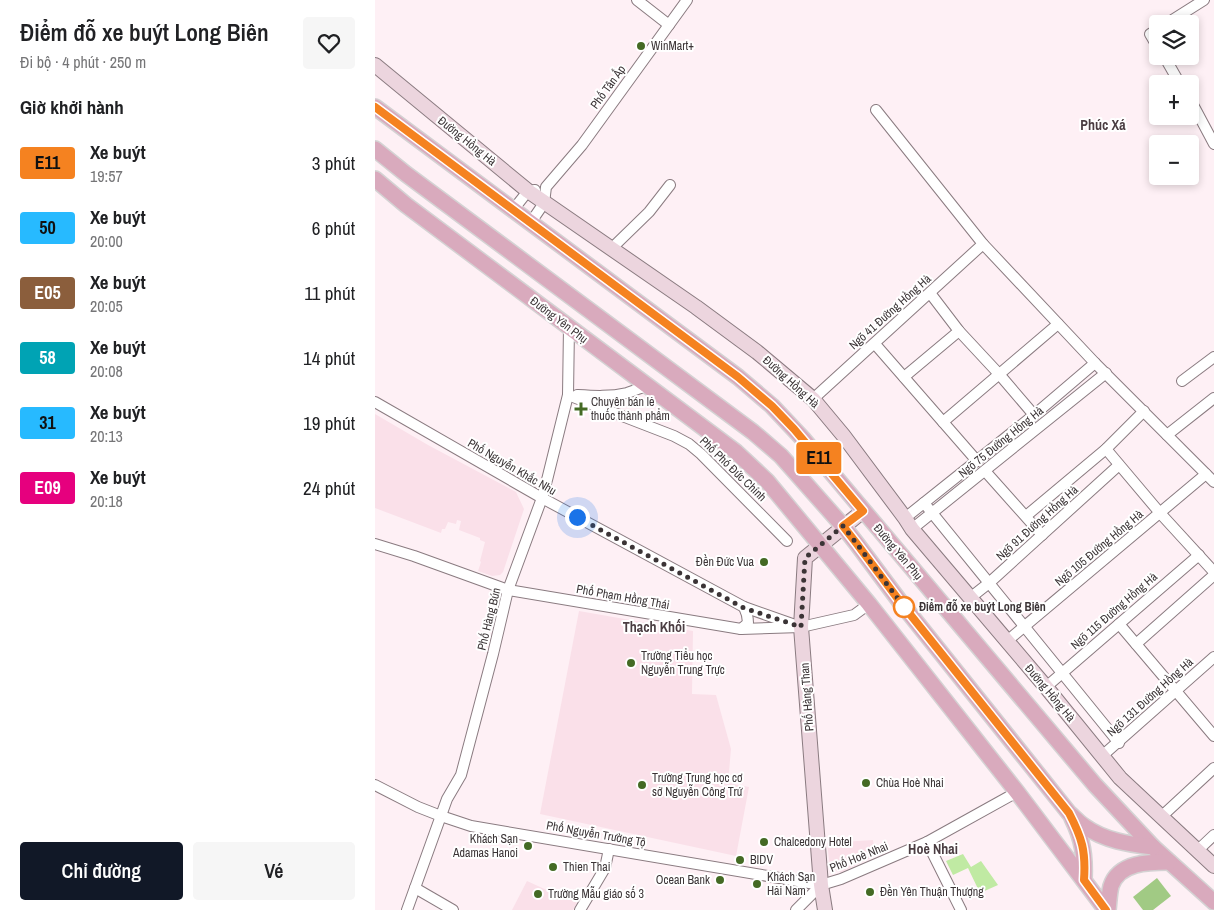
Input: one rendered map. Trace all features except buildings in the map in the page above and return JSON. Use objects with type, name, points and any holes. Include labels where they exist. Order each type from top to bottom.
[{"type":"main road","name":"Đường Yên Phụ","points":[[375,107],[738,377],[772,406],[804,440],[1089,779],[1153,847],[1214,902]]},
{"type":"main road","name":"Đường Yên Phụ","points":[[375,149],[753,432],[781,456],[843,526],[901,603],[1069,813],[1083,826],[1103,837],[1125,843],[1153,847]]},
{"type":"main road","name":"Đường Yên Phụ","points":[[375,179],[406,205],[751,465],[767,481],[869,604],[1107,910]]},
{"type":"main road","name":"Đường Yên Phụ","points":[[1069,813],[1082,843],[1085,865],[1084,880]]},
{"type":"main road","points":[[1107,910],[1111,888],[1116,877],[1135,865],[1169,862]]},
{"type":"street","points":[[637,0],[669,25]]},
{"type":"street","name":"Phố Tân Ấp","points":[[546,187],[581,145],[687,0]]},
{"type":"street","points":[[1180,15],[1202,0]]},
{"type":"street","name":"Đường Hồng Hà","points":[[375,65],[544,203],[696,307],[749,346],[813,399],[843,435],[908,524],[1120,778],[1214,866]]},
{"type":"street","points":[[876,110],[983,244],[1095,363],[1214,482]]},
{"type":"street","points":[[1199,116],[1214,144]]},
{"type":"street","points":[[611,249],[649,212],[670,185]]},
{"type":"street","points":[[513,210],[529,191],[546,187],[544,203],[531,222]]},
{"type":"street","name":"Ngõ 41 Đường Hồng Hà","points":[[813,399],[983,244]]},
{"type":"street","points":[[930,293],[959,331],[1034,415]]},
{"type":"street","points":[[943,422],[1058,324]]},
{"type":"street","name":"Phố Hàng Bún","points":[[407,910],[447,799],[461,775],[509,590],[541,498],[568,395],[569,327]]},
{"type":"street","points":[[904,377],[959,331]]},
{"type":"street","points":[[875,344],[977,461]]},
{"type":"street","points":[[1182,381],[1214,357]]},
{"type":"street","name":"Ngõ 75 Đường Hồng Hà","points":[[908,524],[924,503],[1034,415],[1095,363]]},
{"type":"street","name":"Ngõ 75 Đường Hồng Hà","points":[[908,524],[932,512],[1106,373]]},
{"type":"street","points":[[568,395],[605,396],[627,393],[647,386]]},
{"type":"street","name":"Phố Phó Đức Chính","points":[[568,395],[674,436],[689,444],[787,541]]},
{"type":"street","points":[[1167,435],[1214,398]]},
{"type":"street","name":"Phố Nguyễn Khắc Nhu","points":[[375,402],[541,498],[744,608],[801,627]]},
{"type":"street","name":"Ngõ 91 Đường Hồng Hà","points":[[1026,516],[1106,449],[1144,411]]},
{"type":"street","points":[[1106,449],[1214,573],[1136,644]]},
{"type":"street","name":"Ngõ 91 Đường Hồng Hà","points":[[970,598],[989,584],[1119,465]]},
{"type":"street","points":[[985,471],[1042,535]]},
{"type":"street","name":"Ngõ 105 Đường Hồng Hà","points":[[1007,641],[1206,474]]},
{"type":"street","name":"Đường Hồng Hà","points":[[924,503],[1119,742]]},
{"type":"street","name":"Phố Hàng Than","points":[[825,910],[821,885],[801,627],[805,558],[863,511]]},
{"type":"street","name":"Phố Phạm Hồng Thái","points":[[375,544],[509,590],[741,629],[801,627],[854,615],[869,604]]},
{"type":"street","name":"Ngõ 115 Đường Hồng Hà","points":[[1046,687],[1199,555]]},
{"type":"street","points":[[741,629],[748,620],[744,608]]},
{"type":"street","points":[[1119,624],[1213,733]]},
{"type":"street","name":"Ngõ 131 Đường Hồng Hà","points":[[1102,756],[1214,657]]},
{"type":"street","points":[[1161,817],[1214,768]]},
{"type":"street","name":"Phố Nguyễn Trường Tộ","points":[[375,785],[418,807],[471,826],[821,885]]},
{"type":"street","name":"Phố Hoè Nhai","points":[[796,910],[821,885],[841,879],[927,842],[1017,792]]},
{"type":"street","points":[[1197,851],[1214,835]]},
{"type":"street","points":[[927,842],[961,910]]},
{"type":"street","points":[[580,910],[605,868],[609,849]]},
{"type":"street","points":[[415,888],[453,910]]},
{"type":"shaded area","points":[[375,414],[516,492],[524,509],[503,572],[500,575],[492,576],[478,571],[485,542],[480,540],[480,538],[459,530],[461,521],[457,520],[456,524],[448,522],[441,533],[375,508]]},
{"type":"shaded area","points":[[579,611],[693,631],[692,694],[716,695],[731,749],[728,783],[749,787],[736,856],[540,814]]},
{"type":"shaded area","points":[[873,840],[875,856],[842,872],[830,867],[827,843]]},
{"type":"shaded area","name":"Trường Mẫu giáo số 3","points":[[527,881],[577,903],[573,910],[512,910]]},
{"type":"green space","points":[[963,854],[971,867],[981,861],[998,885],[980,893],[968,868],[953,875],[946,861]]},
{"type":"green space","points":[[1157,878],[1171,896],[1153,910],[1143,910],[1133,897]]},
{"type":"bus line","name":"E11","points":[[375,107],[738,377],[772,406],[804,440],[863,511],[843,526],[901,603],[1069,813],[1082,843],[1085,865],[1084,880],[1106,910]]},
{"type":"place","name":"WinMart+","points":[[641,46]]},
{"type":"place","name":"Chuyên bán lẻ thuốc thành phẩm","points":[[581,409]]},
{"type":"place","name":"Đền Đức Vua","points":[[764,562]]},
{"type":"place","name":"Điểm đỗ xe buýt Long Biên","points":[[904,607]]},
{"type":"place","name":"Trường Tiểu học Nguyễn Trung Trực","points":[[631,663]]},
{"type":"place","name":"Chùa Hoè Nhai","points":[[866,783]]},
{"type":"place","name":"Trường Trung học cơ sở Nguyễn Công Trứ","points":[[642,785]]},
{"type":"place","name":"Chalcedony Hotel","points":[[764,842]]},
{"type":"place","name":"Khách Sạn Adamas Hanoi","points":[[528,846]]},
{"type":"place","name":"BIDV","points":[[740,860]]},
{"type":"place","name":"Thien Thai","points":[[553,867]]},
{"type":"place","name":"Ocean Bank","points":[[720,880]]},
{"type":"place","name":"Khách Sạn Hải Nam","points":[[757,884]]},
{"type":"place","name":"Đền Yên Thuận Thượng","points":[[870,892]]},
{"type":"place","name":"Trường Mẫu giáo số 3","points":[[538,894]]},
{"type":"district","name":"Phúc Xá","points":[[1103,125]]},
{"type":"district","name":"Thạch Khối","points":[[654,627]]},
{"type":"district","name":"Hoè Nhai","points":[[933,849]]},
{"type":"route","points":[[577,517],[744,608],[801,627],[805,558],[843,526],[904,607]]}]
